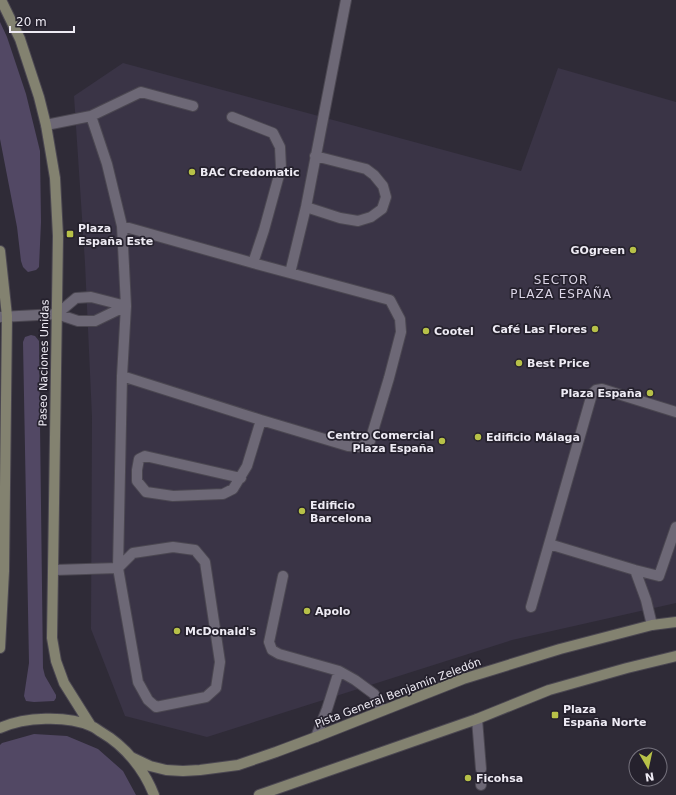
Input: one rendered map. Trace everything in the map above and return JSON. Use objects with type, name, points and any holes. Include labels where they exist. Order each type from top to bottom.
[{"type":"main road","name":"Paseo Naciones Unidas","points":[[1,0],[12,21],[22,46],[39,97],[46,125],[55,178],[58,236],[52,638],[56,661],[64,683],[91,726]]},
{"type":"main road","points":[[0,251],[4,317],[0,648]]},
{"type":"main road","name":"Pista General Benjamín Zeledón","points":[[131,757],[150,766],[166,770],[200,770],[238,765],[316,737],[463,679],[560,649],[652,626],[676,622]]},
{"type":"main road","points":[[261,795],[476,719],[548,690],[676,656]]},
{"type":"main road","points":[[0,728],[25,720],[43,719],[70,720],[91,726],[108,736],[131,757],[146,778],[154,795]]},
{"type":"lane","points":[[290,273],[306,207],[346,0]]},
{"type":"lane","points":[[46,125],[91,116],[141,92],[193,106]]},
{"type":"lane","points":[[54,570],[118,568],[133,553],[173,548],[195,550],[205,562],[220,662],[216,688],[206,697],[156,707],[148,700],[138,682],[118,568],[122,376],[126,306],[122,226],[107,164],[91,116]]},
{"type":"lane","points":[[232,117],[273,134],[280,147],[281,168],[264,230],[253,263]]},
{"type":"lane","points":[[306,207],[340,218],[358,221],[371,217],[382,209],[386,197],[382,186],[374,175],[366,169],[315,156]]},
{"type":"lane","points":[[122,226],[390,300],[400,319],[401,332],[370,441],[361,447],[348,446],[122,376]]},
{"type":"lane","points":[[57,314],[76,298],[91,297],[126,306]]},
{"type":"lane","points":[[4,317],[57,314],[78,321],[95,321],[126,306]]},
{"type":"lane","points":[[531,607],[592,394],[596,390],[602,389],[676,412]]},
{"type":"lane","points":[[241,478],[145,456],[139,459],[137,470],[138,481],[146,492],[173,496],[223,494],[233,489],[241,478],[248,466],[261,420]]},
{"type":"lane","points":[[550,544],[659,576],[676,527]]},
{"type":"lane","points":[[635,570],[646,600],[652,626]]},
{"type":"lane","points":[[283,576],[269,642],[272,650],[279,654],[339,671],[355,680],[374,694],[382,710]]},
{"type":"lane","points":[[316,737],[339,671]]},
{"type":"lane","points":[[476,719],[481,769]]},
{"type":"shaded area","points":[[0,22],[7,37],[26,94],[40,151],[41,222],[39,267],[36,270],[28,272],[23,267],[21,261],[17,227],[0,139]]},
{"type":"shaded area","points":[[123,63],[521,171],[558,68],[676,102],[676,603],[512,640],[207,737],[125,716],[91,629],[92,417],[85,263],[74,96]]},
{"type":"shaded area","points":[[31,335],[35,336],[39,341],[43,668],[45,676],[56,695],[54,701],[34,702],[26,701],[24,696],[29,663],[23,342],[25,337]]},
{"type":"shaded area","points":[[34,734],[67,736],[98,749],[123,771],[136,795],[0,795],[0,745],[2,743]]},
{"type":"place","name":"BAC Credomatic","points":[[192,172]]},
{"type":"place","name":"Plaza España Este","points":[[70,234]]},
{"type":"place","name":"GOgreen","points":[[633,250]]},
{"type":"place","name":"Café Las Flores","points":[[595,329]]},
{"type":"place","name":"Cootel","points":[[426,331]]},
{"type":"place","name":"Best Price","points":[[519,363]]},
{"type":"place","name":"Plaza España","points":[[650,393]]},
{"type":"place","name":"Edificio Málaga","points":[[478,437]]},
{"type":"place","name":"Centro Comercial Plaza España","points":[[442,441]]},
{"type":"place","name":"Edificio Barcelona","points":[[302,511]]},
{"type":"place","name":"Apolo","points":[[307,611]]},
{"type":"place","name":"McDonald's","points":[[177,631]]},
{"type":"place","name":"Plaza España Norte","points":[[555,715]]},
{"type":"place","name":"Ficohsa","points":[[468,778]]},
{"type":"district","name":"SECTOR PLAZA ESPAÑA","points":[[561,287]]}]
